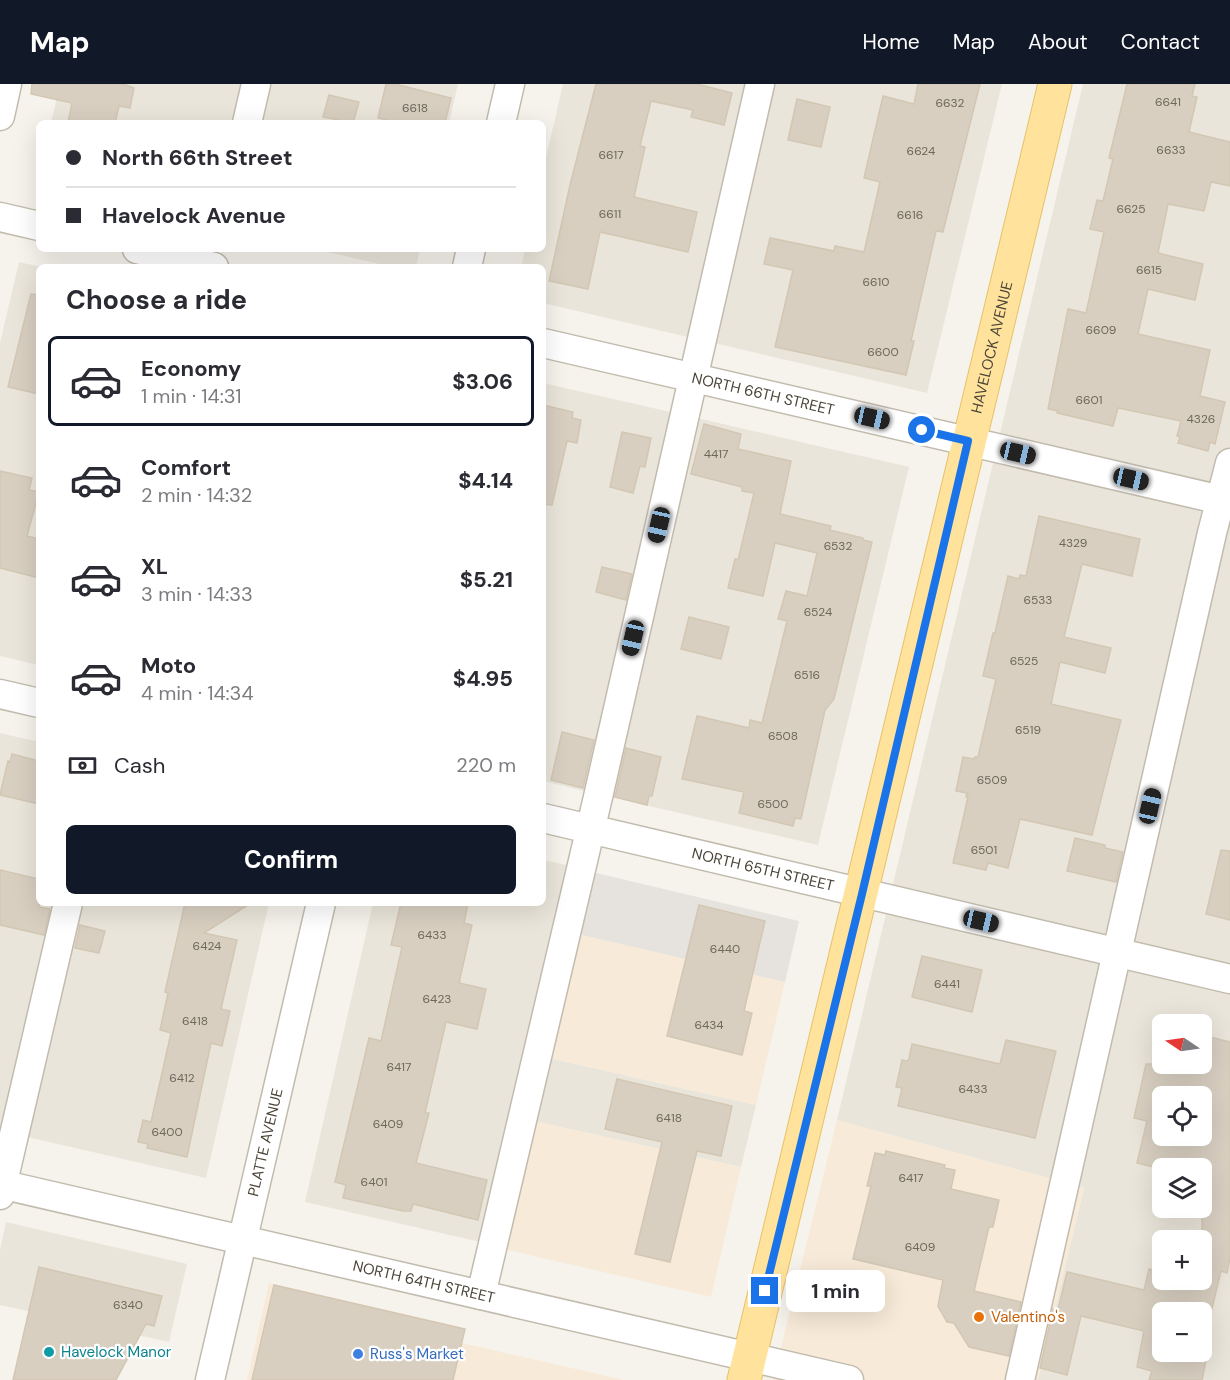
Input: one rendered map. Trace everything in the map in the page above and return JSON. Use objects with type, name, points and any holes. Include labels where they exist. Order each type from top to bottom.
[{"type":"main road","name":"HAVELOCK AVENUE","points":[[747,1369],[1055,84]]},
{"type":"street","points":[[0,116],[8,84]]},
{"type":"street","points":[[248,120],[256,84]]},
{"type":"street","points":[[502,120],[510,84]]},
{"type":"street","points":[[481,1295],[760,84]]},
{"type":"street","points":[[0,217],[36,225]]},
{"type":"street","points":[[150,252],[201,264]]},
{"type":"street","name":"NORTH 66TH STREET","points":[[546,344],[1226,501]]},
{"type":"street","points":[[1020,1380],[1117,952],[1226,501],[1230,463]]},
{"type":"street","points":[[0,694],[36,702]]},
{"type":"street","name":"NORTH 65TH STREET","points":[[546,819],[1230,979]]},
{"type":"street","points":[[1,1188],[67,906]]},
{"type":"street","name":"PLATTE AVENUE","points":[[210,1380],[320,906]]},
{"type":"street","name":"NORTH 64TH STREET","points":[[1,1188],[481,1295],[747,1369],[849,1380]]},
{"type":"shaded area","points":[[60,84],[248,84],[240,120],[52,120]]},
{"type":"shaded area","points":[[268,84],[458,84],[450,120],[260,120]]},
{"type":"shaded area","points":[[563,84],[751,84],[692,338],[546,304],[546,264],[522,264],[524,252],[546,252],[546,158]]},
{"type":"shaded area","points":[[774,84],[1002,84],[927,393],[714,343]]},
{"type":"shaded area","points":[[1083,84],[1230,84],[1230,1380],[1038,1380],[1084,1188],[837,1120]]},
{"type":"shaded area","points":[[328,252],[419,252],[417,264],[379,264]]},
{"type":"shaded area","points":[[19,262],[36,266],[36,664],[0,656],[0,343]]},
{"type":"shaded area","points":[[546,384],[675,413],[588,792],[546,782]]},
{"type":"shaded area","points":[[697,418],[909,467],[818,845],[610,797]]},
{"type":"shaded area","points":[[0,733],[36,741],[36,906],[58,906],[5,1132],[0,1131]]},
{"type":"shaded area","points":[[546,861],[571,866],[485,1243],[305,1202],[372,906],[546,906]]},
{"type":"shaded area","points":[[592,872],[799,921],[785,982],[578,934]]},
{"type":"shaded area","points":[[77,906],[268,906],[206,1178],[23,1136]]},
{"type":"shaded area","points":[[578,934],[785,982],[756,1105],[549,1058]]},
{"type":"shaded area","points":[[549,1058],[756,1105],[741,1167],[534,1121]]},
{"type":"shaded area","points":[[837,1120],[1084,1188],[1038,1380],[773,1380]]},
{"type":"shaded area","points":[[534,1121],[741,1167],[711,1297],[504,1249]]},
{"type":"shaded area","points":[[6,1222],[187,1264],[169,1342],[0,1305],[0,1250]]},
{"type":"shaded area","name":"Russ's Market","points":[[269,1283],[461,1327],[458,1342],[624,1380],[247,1380]]},
{"type":"building","points":[[32,84],[123,84],[134,88],[130,108],[119,106],[116,120],[69,120],[72,103],[31,94]]},
{"type":"building","points":[[386,84],[395,84],[451,98],[446,120],[378,118]]},
{"type":"building","points":[[596,84],[697,84],[732,93],[724,125],[691,117],[693,110],[651,101],[640,146],[645,147],[634,197],[697,212],[688,252],[600,232],[588,289],[549,281],[570,185]]},
{"type":"building","points":[[918,84],[980,84],[943,232],[936,231],[911,341],[914,341],[906,375],[775,347],[793,270],[764,264],[770,238],[834,251],[835,246],[864,252],[880,182],[864,178],[883,96],[914,104]]},
{"type":"building","points":[[1127,84],[1195,84],[1192,96],[1197,97],[1189,132],[1230,142],[1230,186],[1211,182],[1204,211],[1168,204],[1158,253],[1203,264],[1195,300],[1148,289],[1138,334],[1210,350],[1200,396],[1225,402],[1215,444],[1210,442],[1208,451],[1178,443],[1180,437],[1177,436],[1181,421],[1118,408],[1113,426],[1048,409],[1068,309],[1086,313],[1104,232],[1090,229],[1097,200],[1103,201],[1113,159],[1109,158]]},
{"type":"building","points":[[329,95],[359,102],[354,120],[323,117]]},
{"type":"building","points":[[797,99],[830,107],[821,147],[788,140]]},
{"type":"building","points":[[31,294],[36,295],[36,393],[8,387]]},
{"type":"building","points":[[546,406],[573,412],[572,418],[581,420],[577,443],[567,441],[552,505],[546,504]]},
{"type":"building","points":[[704,424],[741,434],[738,449],[791,461],[780,514],[831,526],[830,530],[872,542],[834,699],[825,710],[801,819],[795,818],[793,826],[739,813],[744,792],[682,779],[697,716],[749,728],[750,720],[762,723],[787,621],[778,619],[786,591],[807,596],[817,553],[775,543],[763,596],[728,588],[735,559],[738,560],[754,493],[742,491],[742,487],[691,474]]},
{"type":"building","points":[[622,432],[651,438],[645,467],[640,466],[633,493],[610,487]]},
{"type":"building","points":[[0,471],[32,478],[29,490],[36,491],[36,503],[27,536],[36,538],[36,577],[0,568]]},
{"type":"building","points":[[1039,516],[1140,539],[1132,576],[1082,564],[1064,637],[1111,648],[1105,673],[1060,662],[1051,704],[1121,720],[1092,835],[1020,819],[1008,868],[988,863],[986,870],[953,863],[968,797],[966,797],[967,793],[956,791],[963,757],[974,759],[978,757],[996,679],[983,676],[1008,576],[1019,579],[1020,575],[1026,576]]},
{"type":"building","points":[[602,567],[632,574],[626,600],[596,592]]},
{"type":"building","points":[[689,617],[729,627],[721,659],[681,649]]},
{"type":"building","points":[[562,732],[594,740],[583,788],[551,780]]},
{"type":"building","points":[[626,748],[661,757],[652,796],[649,796],[647,805],[615,797]]},
{"type":"building","points":[[12,754],[36,760],[36,803],[0,795],[8,761],[10,762]]},
{"type":"building","points":[[1075,838],[1123,852],[1116,882],[1067,871]]},
{"type":"building","points":[[1221,850],[1230,851],[1230,920],[1206,914]]},
{"type":"building","points":[[0,870],[36,878],[36,906],[50,909],[44,935],[0,925]]},
{"type":"building","points":[[699,905],[765,921],[744,1011],[752,1013],[742,1055],[667,1036]]},
{"type":"building","points":[[184,906],[246,906],[204,933],[237,940],[221,1009],[230,1011],[222,1046],[211,1043],[187,1157],[147,1148],[148,1144],[138,1142],[143,1120],[151,1122],[171,1033],[160,1030],[168,993],[165,992]]},
{"type":"building","points":[[400,906],[467,906],[464,923],[472,925],[459,983],[486,989],[477,1029],[446,1022],[425,1113],[429,1113],[416,1163],[487,1180],[478,1220],[413,1204],[411,1211],[403,1211],[343,1198],[346,1185],[335,1182],[369,1038],[381,1041],[402,947],[391,945]]},
{"type":"building","points":[[80,925],[105,931],[99,953],[75,948]]},
{"type":"building","points":[[922,956],[982,970],[972,1012],[912,997]]},
{"type":"building","points":[[1212,1038],[1230,1042],[1230,1259],[1227,1273],[1221,1271],[1212,1308],[1212,1302],[1152,1302],[1152,1362],[1206,1362],[1202,1380],[1149,1380],[1152,1371],[1137,1367],[1144,1331],[1081,1316],[1067,1375],[1040,1368],[1053,1309],[1058,1310],[1067,1272],[1144,1290],[1149,1269],[1152,1270],[1152,1290],[1212,1290],[1212,1230],[1202,1230],[1202,1218],[1212,1218],[1212,1158],[1152,1158],[1152,1167],[1137,1163],[1147,1121],[1134,1118],[1146,1064],[1152,1064],[1152,1074],[1212,1074]]},
{"type":"building","points":[[1006,1040],[1056,1051],[1035,1138],[898,1106],[902,1088],[896,1087],[902,1060],[909,1059],[912,1044],[1000,1064]]},
{"type":"building","points":[[617,1079],[732,1106],[721,1156],[697,1151],[670,1262],[635,1254],[662,1142],[605,1129]]},
{"type":"building","points":[[886,1151],[945,1165],[944,1168],[955,1170],[951,1189],[999,1200],[993,1227],[989,1227],[974,1291],[1021,1302],[1009,1356],[969,1347],[954,1323],[947,1322],[938,1306],[943,1280],[853,1259],[871,1186],[867,1186],[875,1153],[885,1155]]},
{"type":"building","points":[[39,1267],[162,1296],[154,1326],[146,1324],[116,1380],[13,1380]]},
{"type":"building","name":"Russ's Market","points":[[274,1285],[465,1329],[453,1380],[252,1380]]},
{"type":"place","name":"Valentino's","points":[[979,1317]]},
{"type":"place","name":"Havelock Manor","points":[[49,1352]]},
{"type":"place","name":"Russ's Market","points":[[358,1354]]},
{"type":"route","points":[[765,1291],[862,894],[968,441],[922,430]]}]
